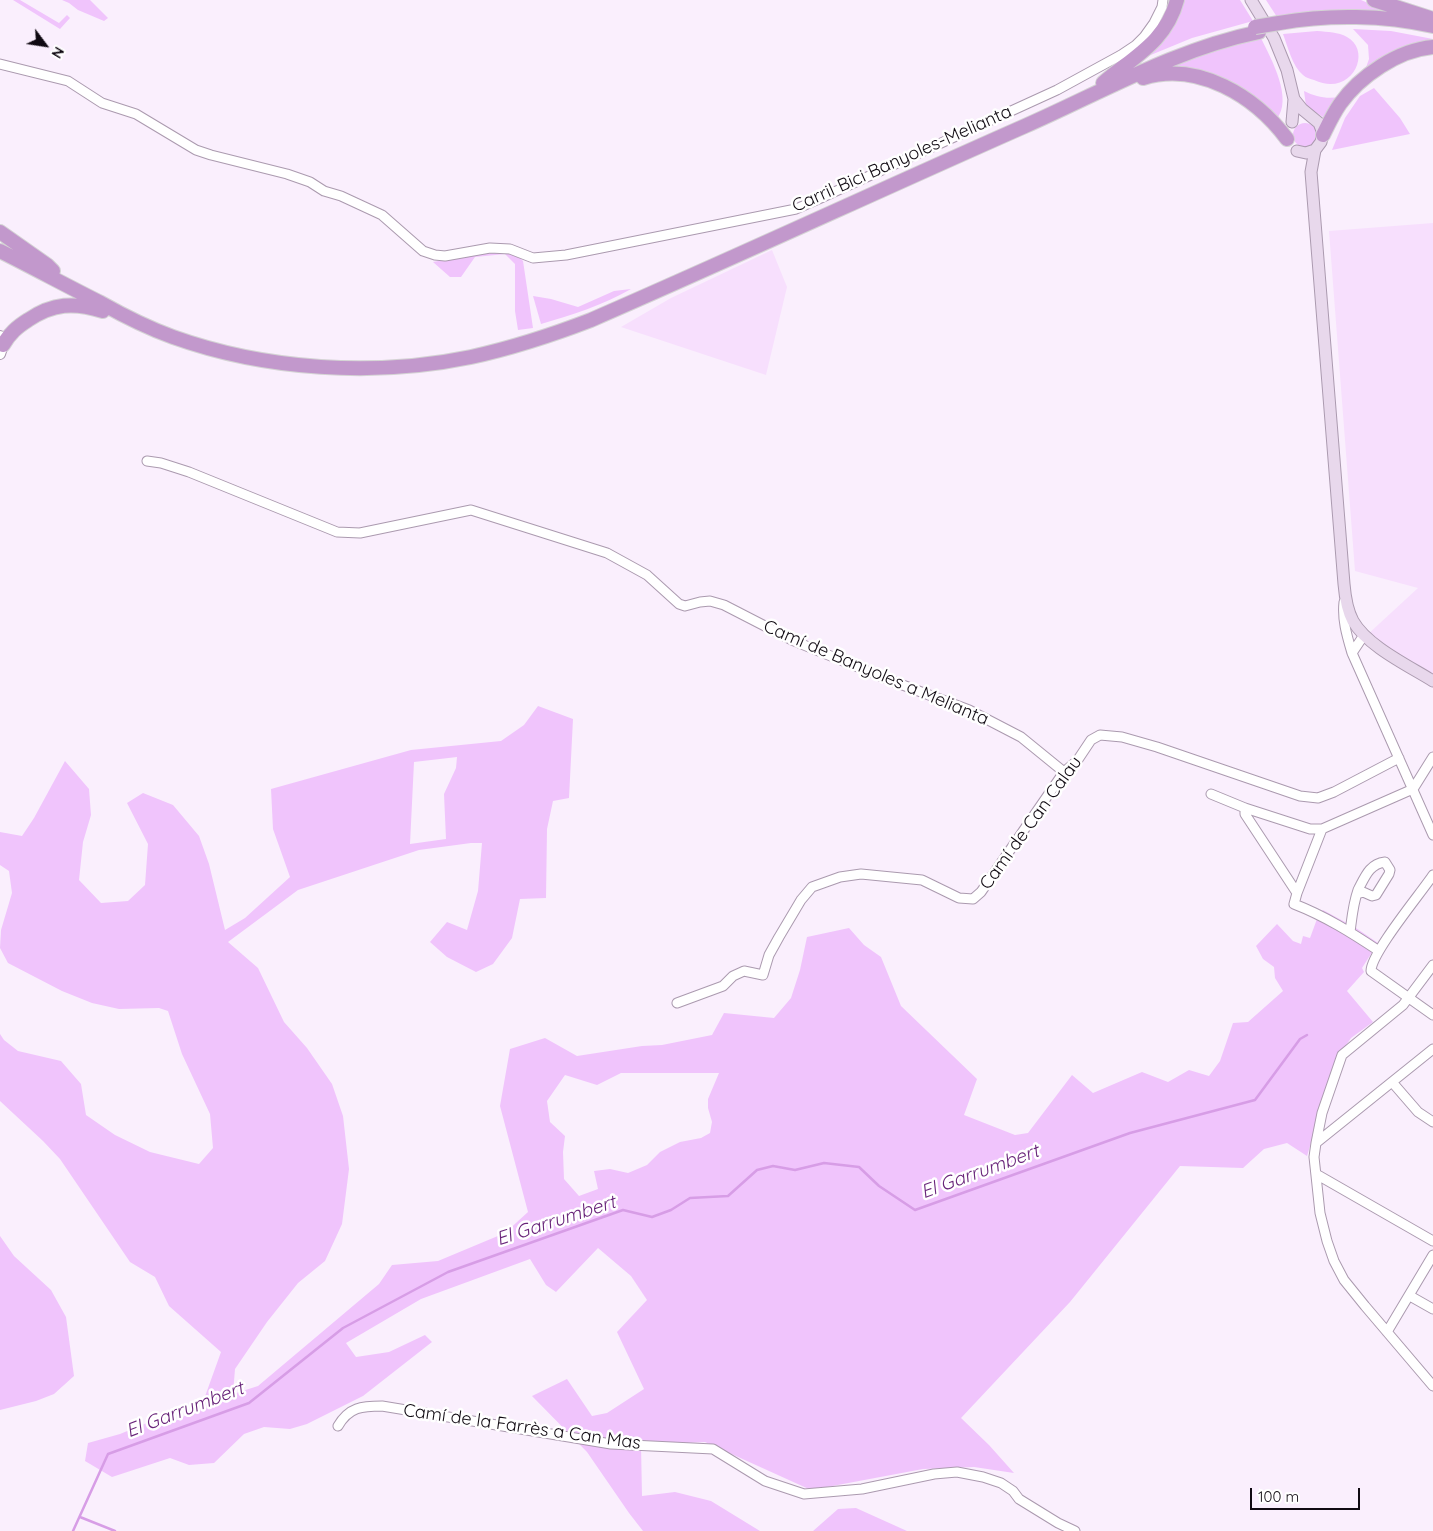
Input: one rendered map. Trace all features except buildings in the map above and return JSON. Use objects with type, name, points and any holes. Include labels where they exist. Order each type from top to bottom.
[{"type":"highway","points":[[0,244],[155,321],[213,342],[272,355],[320,360],[367,361],[418,358],[469,351],[534,334],[588,314],[1100,88],[1158,38],[1177,0]]},
{"type":"highway","points":[[1374,0],[1433,19]]},
{"type":"highway","points":[[0,251],[139,323],[172,337],[212,350],[246,358],[296,364],[367,368],[446,361],[496,351],[536,340],[599,316],[1100,88],[1153,60],[1212,37],[1315,19],[1372,18],[1433,26]]},
{"type":"highway","points":[[1281,26],[1349,24],[1433,34]]},
{"type":"highway","points":[[1323,135],[1340,103],[1363,80],[1393,60],[1414,51],[1433,47]]},
{"type":"highway","points":[[1100,88],[1111,90],[1158,74],[1191,75],[1216,83],[1237,93],[1279,128],[1287,139]]},
{"type":"highway","points":[[0,232],[53,271]]},
{"type":"highway","points":[[1,345],[14,329],[45,310],[58,306],[82,306],[106,312],[130,322],[139,323]]},
{"type":"main road","points":[[1251,0],[1281,52],[1287,70],[1294,99],[1292,122],[1287,130],[1289,145],[1297,151],[1311,172]]},
{"type":"main road","points":[[1294,99],[1311,118],[1320,124],[1323,135],[1320,144],[1315,150],[1311,172],[1345,592],[1349,611],[1361,631],[1380,648],[1433,681]]},
{"type":"main road","points":[[1292,122],[1301,117],[1311,118]]},
{"type":"main road","points":[[1297,151],[1304,153],[1315,150]]},
{"type":"street","name":"Carril Bici Banyoles-Melianta","points":[[0,64],[68,81],[102,103],[136,114],[196,150],[310,182],[324,191],[341,196],[382,216],[423,251],[445,256],[490,248],[510,249],[533,258],[566,255],[796,209],[1057,90],[1121,55],[1144,37],[1154,23],[1162,7],[1163,0]]},
{"type":"street","name":"Camí de Banyoles a Melianta","points":[[148,462],[161,463],[189,472],[337,532],[360,533],[471,510],[607,553],[647,575],[679,604],[685,606],[710,601],[724,605],[794,641],[968,710],[1021,737],[1064,772]]},
{"type":"street","points":[[1345,592],[1343,612],[1352,653],[1433,835]]},
{"type":"street","points":[[1346,632],[1361,631],[1352,653]]},
{"type":"street","name":"Camí de Can Calau","points":[[677,1003],[723,986],[733,976],[744,971],[763,975],[769,955],[801,900],[812,887],[840,877],[861,874],[922,880],[960,898],[973,899],[981,892],[1064,772],[1077,761],[1091,740],[1100,734],[1122,736],[1300,796],[1318,798],[1334,792],[1399,758]]},
{"type":"street","points":[[1211,794],[1245,808],[1310,829],[1322,829],[1413,789],[1433,757]]},
{"type":"street","points":[[1245,808],[1245,814],[1297,893]]},
{"type":"street","points":[[1322,829],[1294,904],[1328,919],[1379,951]]},
{"type":"street","points":[[1433,875],[1371,965],[1371,970],[1375,974],[1433,1015]]},
{"type":"street","points":[[1350,932],[1357,894]]},
{"type":"street","points":[[1433,965],[1403,1005],[1342,1055],[1322,1112],[1314,1157],[1320,1213],[1326,1241],[1334,1261],[1344,1280],[1433,1385]]},
{"type":"street","points":[[1316,1143],[1433,1049]]},
{"type":"street","points":[[1392,1082],[1418,1112],[1433,1122]]},
{"type":"street","points":[[1316,1174],[1433,1241]]},
{"type":"street","points":[[1388,1332],[1433,1255]]},
{"type":"street","points":[[1410,1296],[1433,1309]]},
{"type":"street","name":"Camí de la Farrès a Can Mas","points":[[338,1426],[343,1418],[352,1410],[366,1406],[382,1406],[611,1444],[713,1449],[765,1481],[804,1494],[862,1489],[934,1474],[958,1472],[983,1476],[1013,1490],[1019,1499],[1075,1531]]},
{"type":"shaded area","points":[[13,0],[20,0],[59,23],[67,15],[70,18],[60,29]]},
{"type":"shaded area","points":[[62,0],[90,0],[108,18],[104,21],[78,10]]},
{"type":"shaded area","points":[[1183,0],[1240,0],[1253,21],[1192,38],[1141,59]]},
{"type":"shaded area","points":[[1266,0],[1361,0],[1402,18],[1277,17]]},
{"type":"shaded area","points":[[1353,29],[1391,31],[1433,39],[1433,41],[1363,76],[1369,59],[1368,45]]},
{"type":"shaded area","points":[[1317,31],[1340,34],[1355,44],[1358,52],[1358,62],[1355,70],[1348,78],[1339,83],[1327,84],[1310,79],[1299,71],[1283,34]]},
{"type":"shaded area","points":[[1261,38],[1275,68],[1282,90],[1283,101],[1281,111],[1276,120],[1262,105],[1155,69],[1214,48]]},
{"type":"shaded area","points":[[1374,88],[1400,118],[1410,134],[1332,150],[1345,118],[1360,96]]},
{"type":"shaded area","points":[[1304,91],[1321,97],[1340,97],[1326,119],[1306,106]]},
{"type":"shaded area","points":[[1305,123],[1313,127],[1317,135],[1313,143],[1305,147],[1297,143],[1293,135],[1297,127]]},
{"type":"shaded area","points":[[1433,223],[1433,681],[1367,635],[1418,588],[1355,571],[1329,231]]},
{"type":"shaded area","points":[[495,250],[514,252],[523,261],[533,328],[518,330],[515,311],[515,264],[505,254],[475,257],[461,277],[450,277],[433,262]]},
{"type":"shaded area","points":[[772,250],[787,287],[766,375],[621,327],[671,298]]},
{"type":"shaded area","points":[[631,289],[587,309],[541,324],[533,296],[578,307],[614,291]]},
{"type":"shaded area","points":[[538,706],[573,719],[569,798],[553,801],[547,829],[546,898],[520,899],[512,938],[493,964],[476,972],[447,957],[430,942],[447,922],[467,930],[478,891],[482,843],[419,850],[298,890],[228,942],[258,968],[284,1022],[307,1048],[332,1084],[343,1116],[349,1169],[342,1224],[325,1261],[298,1283],[267,1322],[235,1369],[233,1394],[258,1386],[379,1284],[392,1265],[438,1261],[505,1233],[528,1212],[500,1106],[510,1049],[545,1038],[577,1056],[642,1046],[662,1045],[712,1035],[724,1013],[774,1018],[791,998],[800,970],[807,937],[849,928],[864,945],[881,957],[901,1006],[977,1079],[964,1115],[1015,1135],[1028,1133],[1072,1075],[1093,1093],[1142,1072],[1168,1082],[1189,1070],[1209,1076],[1220,1061],[1233,1023],[1248,1022],[1283,991],[1275,978],[1274,967],[1263,959],[1256,946],[1277,924],[1293,941],[1301,944],[1303,936],[1310,938],[1317,919],[1323,910],[1356,928],[1378,943],[1362,968],[1364,972],[1347,991],[1373,1022],[1351,1038],[1336,1060],[1307,1156],[1287,1143],[1264,1149],[1243,1168],[1180,1166],[1070,1302],[961,1418],[1014,1473],[974,1467],[923,1469],[811,1490],[705,1442],[641,1445],[642,1496],[675,1492],[711,1501],[760,1531],[643,1531],[587,1452],[532,1396],[567,1379],[592,1416],[607,1413],[644,1389],[617,1332],[647,1300],[631,1276],[598,1248],[556,1292],[546,1285],[530,1259],[421,1299],[346,1343],[356,1357],[389,1352],[425,1335],[432,1342],[363,1396],[307,1424],[290,1429],[264,1427],[244,1434],[214,1463],[189,1465],[170,1458],[112,1477],[85,1461],[88,1443],[120,1434],[154,1420],[179,1420],[203,1402],[221,1352],[169,1306],[155,1277],[130,1262],[60,1159],[0,1101],[0,1034],[4,1040],[18,1051],[61,1061],[81,1084],[86,1115],[115,1135],[150,1152],[199,1164],[213,1148],[210,1114],[182,1054],[168,1011],[159,1008],[119,1009],[92,1003],[62,991],[8,963],[0,948],[1,930],[12,893],[9,871],[0,865],[0,832],[22,836],[65,761],[89,789],[91,815],[83,842],[79,880],[101,903],[128,901],[145,885],[148,844],[127,803],[143,793],[173,805],[199,836],[209,864],[225,930],[245,918],[290,877],[273,829],[271,789],[411,750],[501,741],[524,725]],"holes":[[[457,757],[456,768],[444,794],[446,839],[410,844],[414,762]],[[621,1073],[719,1073],[708,1099],[708,1108],[712,1122],[710,1133],[701,1138],[680,1142],[660,1152],[647,1165],[628,1173],[610,1169],[594,1171],[598,1189],[579,1196],[564,1179],[563,1152],[565,1136],[550,1122],[547,1101],[565,1075],[597,1085]]]},
{"type":"shaded area","points":[[0,1236],[14,1256],[51,1290],[66,1317],[74,1376],[54,1394],[36,1401],[0,1410]]},
{"type":"shaded area","points":[[856,1508],[907,1531],[813,1531],[838,1509]]},
{"type":"waterway","name":"El Garrumbert","points":[[73,1531],[108,1454],[249,1403],[343,1328],[448,1272],[623,1210],[652,1217],[671,1210],[690,1198],[728,1196],[757,1170],[773,1166],[795,1170],[824,1163],[859,1167],[879,1186],[915,1210],[1130,1133],[1255,1100],[1300,1039],[1307,1035]]},
{"type":"waterway","points":[[80,1517],[115,1531]]}]
